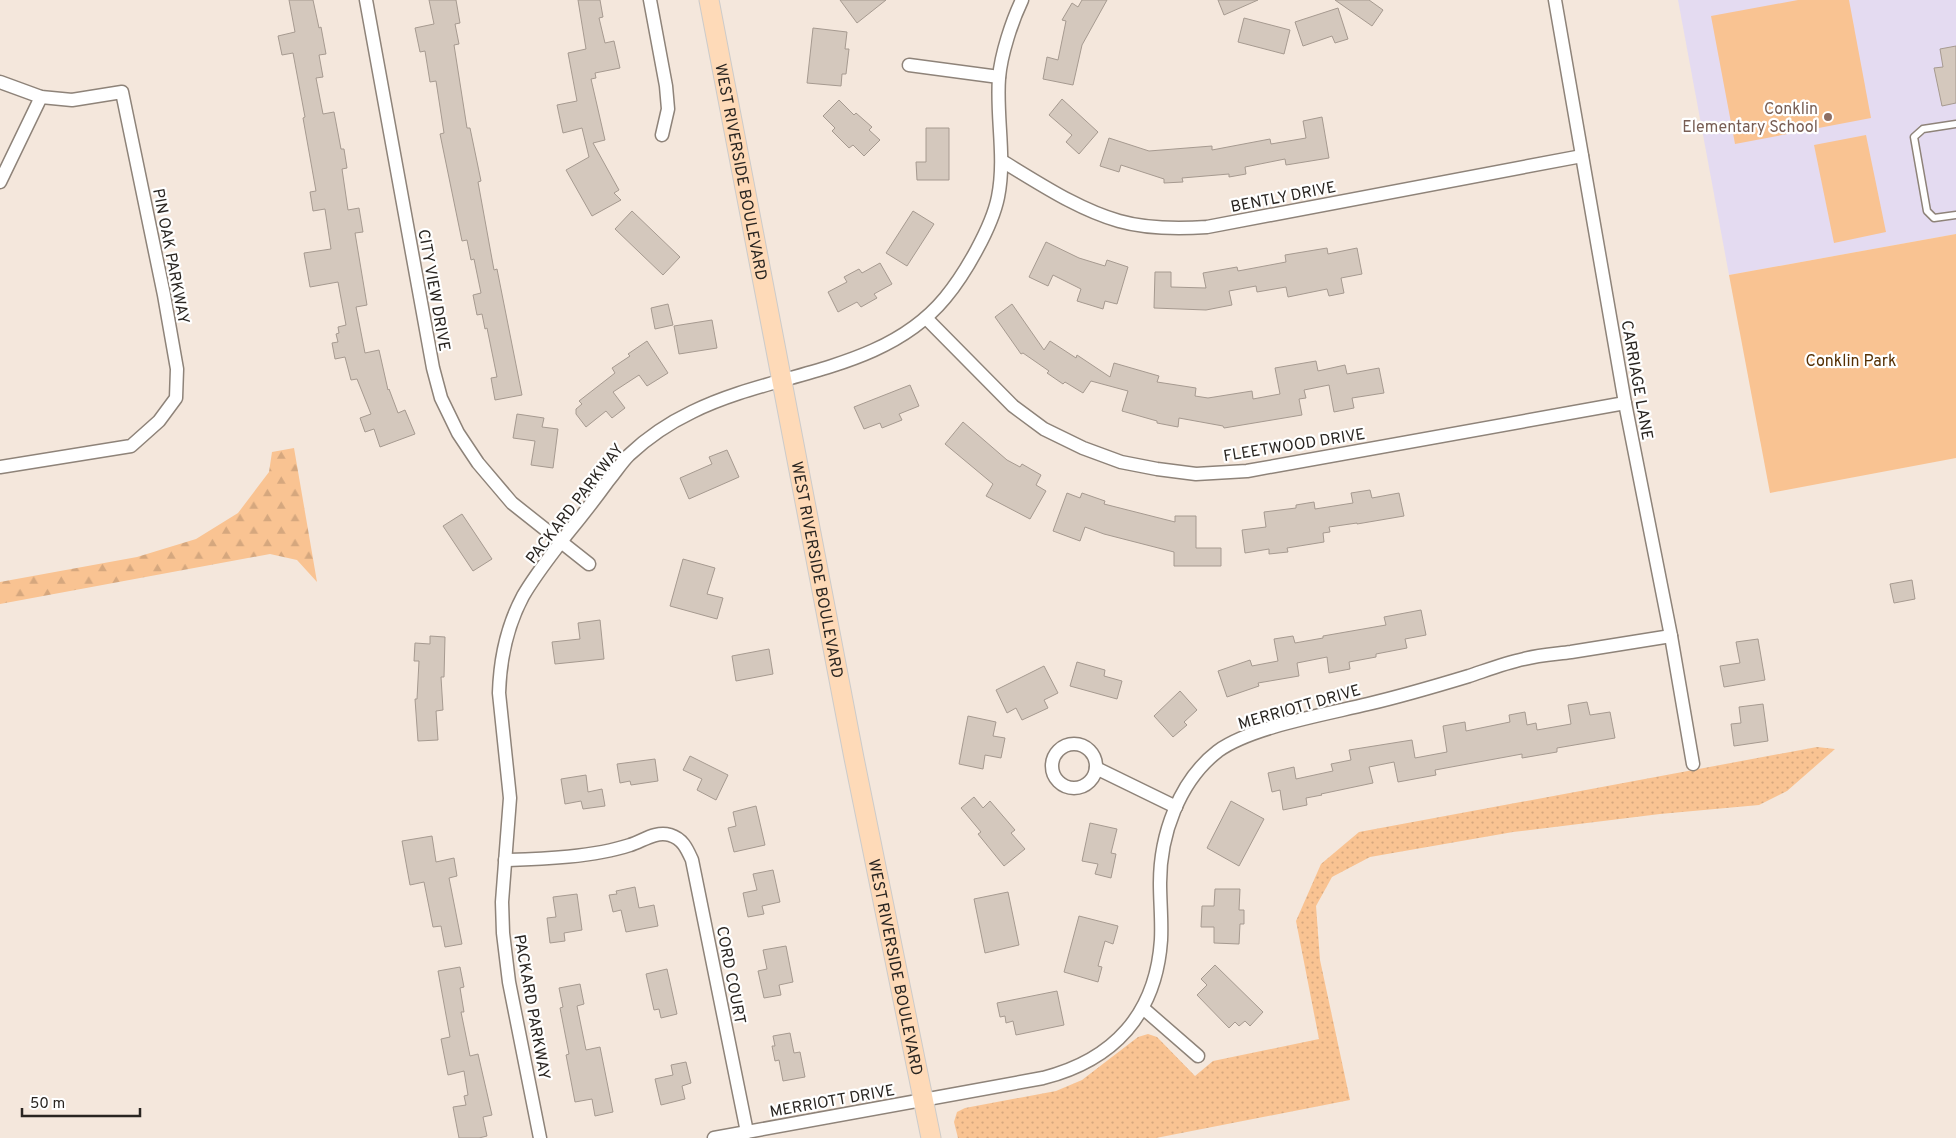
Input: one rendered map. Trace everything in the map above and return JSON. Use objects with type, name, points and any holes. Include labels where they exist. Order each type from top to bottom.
[{"type":"main road","name":"WEST RIVERSIDE BOULEVARD","points":[[709,0],[780,380],[931,1138]]},
{"type":"street","name":"CITY VIEW DRIVE","points":[[366,0],[431,358],[441,398],[458,433],[478,463],[512,503],[589,564]]},
{"type":"street","points":[[650,0],[666,86],[668,109],[662,134]]},
{"type":"street","name":"PACKARD PARKWAY","points":[[540,1138],[505,959],[502,902],[510,798],[498,693],[508,631],[523,596],[561,542],[628,456],[658,432],[690,412],[722,398],[871,352],[903,334],[926,318],[945,298],[966,268],[986,230],[998,198],[1002,162],[1000,77],[1004,52],[1022,0]]},
{"type":"street","name":"CARRIAGE LANE","points":[[1555,0],[1625,403],[1671,636],[1693,764]]},
{"type":"street","points":[[909,65],[1000,77]]},
{"type":"street","points":[[0,82],[41,97],[0,182]]},
{"type":"street","name":"PIN OAK PARKWAY","points":[[0,467],[131,446],[159,421],[176,398],[177,369],[164,295],[122,92],[72,100],[41,97]]},
{"type":"street","name":"BENTLY DRIVE","points":[[1002,162],[1062,197],[1118,221],[1145,227],[1177,229],[1207,227],[1582,156]]},
{"type":"street","name":"FLEETWOOD DRIVE","points":[[926,318],[1013,406],[1044,429],[1083,448],[1121,462],[1196,474],[1246,471],[1625,403]]},
{"type":"street","name":"MERRIOTT DRIVE","points":[[714,1138],[1043,1078],[1072,1070],[1111,1046],[1144,1009],[1155,979],[1162,938],[1160,882],[1162,856],[1176,807],[1189,782],[1208,761],[1218,751],[1236,741],[1280,726],[1411,693],[1524,659],[1671,636]]},
{"type":"street","points":[[1096,768],[1176,807]]},
{"type":"street","name":"CORD COURT","points":[[505,860],[549,858],[609,850],[630,845],[660,834],[670,835],[686,846],[692,860],[747,1132]]},
{"type":"street","points":[[1144,1009],[1198,1056]]},
{"type":"lane","points":[[1956,124],[1923,130],[1914,137],[1927,210],[1934,218],[1956,214]]},
{"type":"shaded area","name":"Conklin Elementary School","points":[[1678,0],[1956,0],[1956,234],[1729,275]]},
{"type":"green space","points":[[1798,0],[1849,0],[1871,118],[1735,144],[1711,16]]},
{"type":"green space","points":[[1866,135],[1886,232],[1834,243],[1814,145]]},
{"type":"green space","name":"Conklin Park","points":[[1956,234],[1956,458],[1770,493],[1729,275]]},
{"type":"green space","points":[[294,448],[317,582],[297,560],[270,554],[0,604],[0,582],[137,557],[196,539],[238,513],[269,472],[272,452]]},
{"type":"green space","points":[[1817,747],[1835,749],[1787,791],[1759,805],[1660,814],[1513,832],[1370,857],[1332,877],[1316,906],[1320,960],[1350,1100],[1156,1138],[958,1138],[954,1122],[957,1112],[965,1108],[1056,1091],[1082,1080],[1138,1037],[1148,1034],[1157,1037],[1195,1076],[1213,1061],[1319,1039],[1296,921],[1321,864],[1359,832]]},
{"type":"building","points":[[289,0],[313,0],[319,28],[321,27],[326,54],[319,55],[323,77],[316,78],[323,114],[334,112],[341,149],[344,149],[347,168],[342,169],[348,210],[359,208],[363,232],[355,233],[367,305],[356,307],[365,353],[379,350],[388,390],[398,413],[405,410],[415,434],[380,447],[374,429],[365,432],[360,418],[371,414],[357,379],[351,380],[345,357],[335,359],[332,343],[338,342],[336,334],[339,333],[338,327],[346,325],[338,282],[310,287],[304,253],[331,249],[325,209],[313,211],[310,192],[316,191],[293,53],[282,55],[278,36],[295,32]]},
{"type":"building","points":[[429,0],[456,0],[460,23],[455,24],[459,44],[454,45],[467,128],[470,128],[481,181],[478,182],[494,270],[497,269],[522,395],[495,400],[491,378],[497,377],[487,328],[485,329],[482,314],[477,315],[473,295],[481,293],[474,259],[471,260],[467,240],[462,241],[440,134],[444,133],[436,81],[430,82],[425,51],[420,52],[415,28],[434,24]]},
{"type":"building","points":[[578,0],[600,0],[603,17],[599,18],[605,43],[614,41],[620,68],[595,73],[596,78],[591,79],[605,140],[593,143],[619,190],[614,193],[621,200],[592,216],[566,170],[589,157],[582,128],[563,133],[557,105],[577,101],[568,53],[586,49]]},
{"type":"building","points":[[840,0],[886,0],[857,23]]},
{"type":"building","points":[[1082,0],[1107,0],[1082,45],[1073,85],[1043,79],[1047,57],[1058,60],[1066,21],[1062,20],[1072,3],[1078,7]]},
{"type":"building","points":[[1218,0],[1258,0],[1224,15]]},
{"type":"building","points":[[1335,0],[1369,0],[1383,10],[1372,26]]},
{"type":"building","points":[[1338,8],[1348,39],[1335,43],[1332,36],[1303,46],[1295,22]]},
{"type":"building","points":[[1244,18],[1290,30],[1284,54],[1238,42]]},
{"type":"building","points":[[813,28],[847,32],[845,49],[849,49],[846,74],[842,74],[841,86],[807,83]]},
{"type":"building","points":[[1956,46],[1956,103],[1942,106],[1934,68],[1943,67],[1940,49]]},
{"type":"building","points":[[1062,99],[1098,132],[1079,154],[1066,142],[1072,135],[1049,115]]},
{"type":"building","points":[[839,100],[854,115],[856,113],[872,127],[869,130],[880,140],[864,156],[853,145],[849,148],[832,131],[835,128],[823,116]]},
{"type":"building","points":[[1322,117],[1329,158],[1286,165],[1285,159],[1245,167],[1246,174],[1229,177],[1229,174],[1182,178],[1183,182],[1164,183],[1164,179],[1121,165],[1119,172],[1100,166],[1109,138],[1149,151],[1212,146],[1212,150],[1270,139],[1271,144],[1306,138],[1303,121]]},
{"type":"building","points":[[926,128],[949,128],[949,180],[917,180],[916,162],[926,162]]},
{"type":"building","points":[[632,211],[680,257],[663,275],[615,229]]},
{"type":"building","points":[[913,211],[934,224],[907,266],[886,253]]},
{"type":"building","points":[[1046,242],[1079,258],[1105,266],[1107,260],[1128,267],[1117,304],[1105,301],[1103,309],[1077,301],[1081,289],[1053,275],[1048,286],[1029,277]]},
{"type":"building","points":[[1327,248],[1328,254],[1357,248],[1362,274],[1341,278],[1344,293],[1329,296],[1327,289],[1288,297],[1286,287],[1257,292],[1256,286],[1229,291],[1232,305],[1206,310],[1154,308],[1155,272],[1171,272],[1171,287],[1206,288],[1203,273],[1237,267],[1238,271],[1286,262],[1285,255]]},
{"type":"building","points":[[880,263],[892,284],[874,294],[877,298],[861,307],[857,302],[838,312],[828,292],[847,282],[844,277],[859,269],[862,273]]},
{"type":"building","points":[[668,304],[673,325],[655,329],[651,308]]},
{"type":"building","points":[[1012,304],[1044,350],[1050,341],[1076,358],[1077,355],[1110,377],[1114,363],[1159,376],[1157,382],[1196,388],[1195,396],[1208,398],[1252,391],[1253,399],[1280,394],[1275,368],[1316,361],[1318,371],[1345,365],[1347,374],[1379,368],[1384,393],[1352,398],[1354,408],[1334,412],[1329,385],[1304,390],[1306,398],[1299,399],[1302,415],[1224,428],[1223,426],[1179,418],[1178,427],[1157,423],[1157,421],[1122,411],[1128,391],[1091,381],[1083,393],[1065,382],[1063,384],[1047,373],[1049,371],[1023,353],[1021,354],[995,317]]},
{"type":"building","points":[[712,320],[717,348],[679,354],[674,326]]},
{"type":"building","points":[[647,341],[668,373],[647,386],[639,375],[613,392],[625,408],[612,418],[606,411],[586,427],[576,414],[576,409],[582,404],[579,401],[615,373],[612,368]]},
{"type":"building","points":[[910,385],[919,406],[899,414],[902,420],[882,428],[880,423],[864,429],[854,407]]},
{"type":"building","points":[[517,414],[544,418],[542,427],[558,429],[553,468],[531,465],[535,441],[513,438]]},
{"type":"building","points":[[963,422],[1007,460],[1020,467],[1022,464],[1041,475],[1036,485],[1046,491],[1030,519],[986,496],[993,484],[945,444]]},
{"type":"building","points":[[727,450],[739,477],[689,499],[680,478],[712,464],[709,457]]},
{"type":"building","points":[[1370,490],[1372,498],[1399,493],[1404,516],[1329,527],[1330,532],[1323,533],[1324,542],[1287,548],[1288,552],[1269,554],[1269,549],[1245,553],[1242,530],[1266,527],[1264,512],[1296,508],[1296,505],[1314,502],[1315,509],[1353,503],[1351,493]]},
{"type":"building","points":[[1067,493],[1080,498],[1082,493],[1105,501],[1104,504],[1175,522],[1175,516],[1196,516],[1196,548],[1221,548],[1221,566],[1174,566],[1174,552],[1104,534],[1085,527],[1080,541],[1053,531]]},
{"type":"building","points":[[462,514],[492,559],[473,571],[443,526]]},
{"type":"building","points":[[683,559],[715,568],[707,594],[723,598],[717,619],[670,606]]},
{"type":"building","points":[[1912,580],[1915,599],[1894,603],[1890,584]]},
{"type":"building","points":[[1421,610],[1426,635],[1405,639],[1407,648],[1349,662],[1350,669],[1329,673],[1327,657],[1297,663],[1299,676],[1258,683],[1259,686],[1227,697],[1218,671],[1250,660],[1252,666],[1278,661],[1274,639],[1293,636],[1295,643],[1323,638],[1323,636],[1386,625],[1384,617]]},
{"type":"building","points":[[600,620],[604,659],[555,664],[552,642],[580,639],[578,623]]},
{"type":"building","points":[[430,636],[445,637],[444,677],[441,677],[443,710],[436,711],[438,740],[418,741],[415,699],[417,699],[419,661],[414,661],[415,643],[430,644]]},
{"type":"building","points":[[1758,639],[1765,680],[1724,687],[1720,666],[1740,663],[1736,642]]},
{"type":"building","points":[[769,649],[773,674],[736,681],[732,656]]},
{"type":"building","points":[[1077,662],[1105,670],[1104,676],[1122,681],[1117,699],[1070,686]]},
{"type":"building","points":[[1044,666],[1058,693],[1044,700],[1048,708],[1022,720],[1016,708],[1007,713],[996,690]]},
{"type":"building","points":[[1180,691],[1197,710],[1184,722],[1187,725],[1173,737],[1154,716]]},
{"type":"building","points":[[1587,702],[1590,715],[1610,712],[1615,738],[1557,748],[1557,752],[1522,758],[1522,754],[1435,770],[1436,775],[1398,782],[1394,762],[1369,767],[1373,783],[1306,798],[1307,805],[1283,810],[1280,790],[1272,792],[1268,773],[1294,767],[1296,779],[1333,771],[1331,764],[1351,760],[1349,750],[1412,740],[1415,758],[1447,752],[1443,726],[1465,722],[1466,731],[1510,722],[1509,715],[1525,712],[1527,725],[1536,723],[1537,730],[1571,724],[1568,705]]},
{"type":"building","points":[[1763,704],[1768,741],[1734,746],[1731,724],[1741,723],[1739,707]]},
{"type":"building","points":[[968,716],[996,722],[993,736],[1005,738],[1001,758],[985,755],[983,769],[959,764]]},
{"type":"building","points":[[690,756],[728,775],[716,800],[697,790],[702,779],[683,770]]},
{"type":"building","points":[[655,759],[658,781],[631,785],[630,781],[620,783],[617,764]]},
{"type":"building","points":[[586,775],[588,792],[602,789],[605,806],[583,809],[581,801],[565,804],[561,779]]},
{"type":"building","points":[[974,797],[983,808],[990,801],[1015,830],[1011,833],[1025,849],[1004,866],[978,834],[981,832],[961,808]]},
{"type":"building","points":[[1231,801],[1264,819],[1239,866],[1207,848]]},
{"type":"building","points":[[756,806],[765,845],[734,852],[728,828],[736,826],[733,812]]},
{"type":"building","points":[[1090,823],[1117,829],[1111,853],[1116,854],[1111,878],[1095,874],[1098,864],[1082,861]]},
{"type":"building","points":[[432,836],[436,862],[454,858],[457,876],[449,878],[462,944],[445,947],[441,926],[433,927],[424,882],[410,885],[402,841]]},
{"type":"building","points":[[773,870],[780,902],[762,906],[764,914],[748,917],[743,893],[757,890],[753,874]]},
{"type":"building","points":[[635,887],[639,908],[654,905],[658,926],[626,932],[621,910],[613,912],[609,895],[617,894],[616,891]]},
{"type":"building","points":[[1215,889],[1240,889],[1239,910],[1244,910],[1244,924],[1240,924],[1239,944],[1214,943],[1214,927],[1201,927],[1202,906],[1214,906]]},
{"type":"building","points":[[1008,892],[1019,945],[985,953],[974,899]]},
{"type":"building","points":[[577,894],[582,930],[564,933],[565,941],[550,943],[547,918],[556,917],[553,897]]},
{"type":"building","points":[[1079,916],[1118,926],[1113,944],[1105,941],[1098,966],[1102,967],[1098,982],[1064,972]]},
{"type":"building","points":[[786,946],[793,982],[779,985],[781,995],[764,998],[758,971],[767,969],[763,950]]},
{"type":"building","points":[[1215,965],[1263,1012],[1250,1026],[1245,1021],[1239,1026],[1235,1022],[1229,1028],[1197,995],[1207,985],[1201,979]]},
{"type":"building","points":[[460,967],[464,987],[460,988],[464,1012],[461,1012],[470,1056],[478,1054],[492,1115],[483,1117],[487,1136],[479,1138],[459,1138],[453,1107],[466,1105],[464,1096],[468,1095],[464,1071],[448,1075],[441,1039],[450,1037],[438,971]]},
{"type":"building","points":[[667,969],[677,1014],[661,1018],[659,1009],[654,1010],[646,974]]},
{"type":"building","points":[[580,984],[584,1004],[577,1006],[586,1050],[600,1047],[613,1112],[595,1116],[592,1099],[575,1102],[566,1055],[569,1054],[560,1008],[563,1007],[559,988]]},
{"type":"building","points":[[1057,991],[1064,1025],[1016,1035],[1013,1021],[1006,1023],[1005,1016],[1000,1017],[997,1003]]},
{"type":"building","points":[[790,1033],[794,1053],[800,1052],[805,1077],[783,1081],[779,1060],[775,1061],[772,1046],[775,1046],[773,1036]]},
{"type":"building","points":[[686,1062],[691,1083],[682,1086],[685,1099],[661,1105],[655,1079],[673,1075],[671,1065]]},
{"type":"place","name":"Conklin Elementary School","points":[[1828,117]]}]
